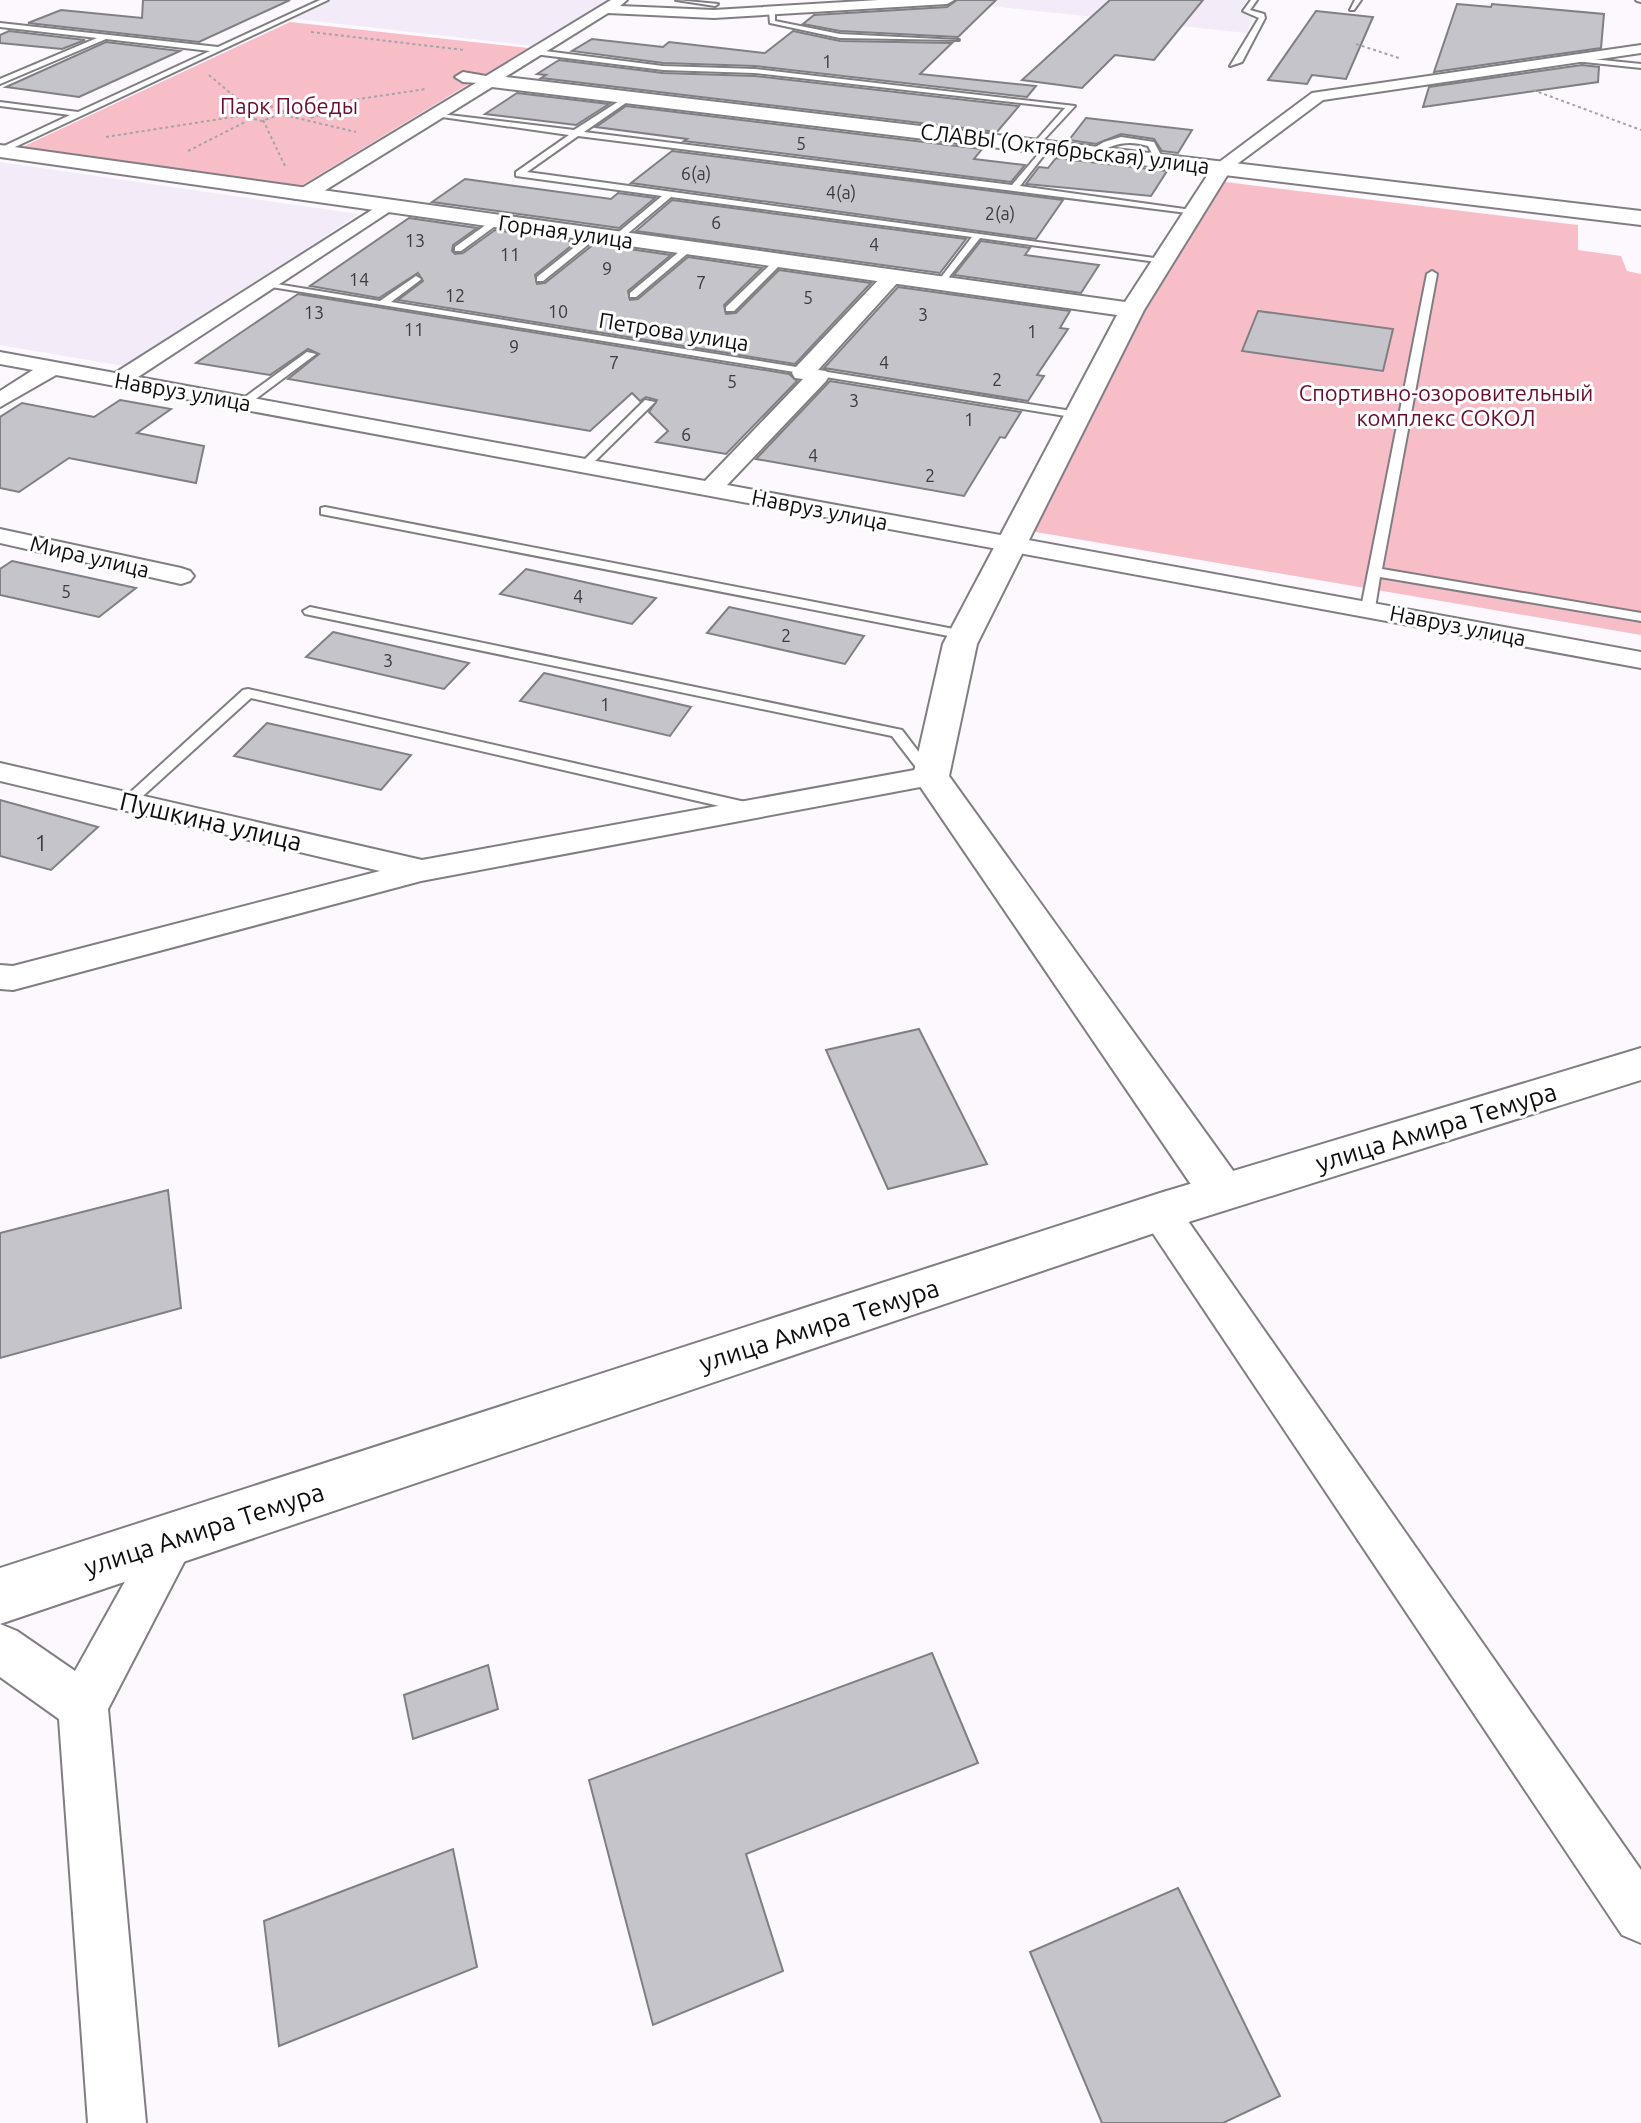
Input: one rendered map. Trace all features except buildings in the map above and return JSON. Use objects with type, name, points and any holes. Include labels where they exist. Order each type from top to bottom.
[{"type":"street","points":[[303,194],[620,0]]},
{"type":"street","points":[[606,9],[714,14],[947,0]]},
{"type":"street","points":[[1222,1192],[931,776],[964,635],[1132,310],[1223,166],[1318,96],[1641,49]]},
{"type":"street","points":[[463,77],[489,81]]},
{"type":"street","name":"СЛАВЫ (Октябрьская) улица","points":[[489,81],[1641,218]]},
{"type":"street","name":"Горная улица","points":[[0,151],[1132,310]]},
{"type":"street","points":[[120,379],[386,206]]},
{"type":"street","points":[[711,489],[892,277]]},
{"type":"street","name":"Навруз улица","points":[[0,358],[1641,660]]},
{"type":"street","points":[[0,400],[54,367]]},
{"type":"street","name":"Мира улица","points":[[0,536],[181,576]]},
{"type":"street","name":"Пушкина улица","points":[[0,772],[421,871]]},
{"type":"street","points":[[0,977],[13,978],[421,871],[931,776]]},
{"type":"street","name":"улица Амира Темура","points":[[0,1596],[1160,1212],[1641,1064]]},
{"type":"street","points":[[1160,1212],[1641,1916]]},
{"type":"street","points":[[117,2123],[83,1706],[173,1539]]},
{"type":"street","points":[[0,1648],[83,1706]]},
{"type":"lane","points":[[0,151],[325,0]]},
{"type":"lane","points":[[679,0],[715,4]]},
{"type":"lane","points":[[1233,64],[1239,60],[1262,18],[1262,15],[1246,11],[1254,0]]},
{"type":"lane","points":[[1352,9],[1358,0]]},
{"type":"lane","points":[[772,11],[772,22],[795,30],[877,38],[955,40]]},
{"type":"lane","points":[[0,25],[219,49]]},
{"type":"lane","points":[[0,82],[105,36]]},
{"type":"lane","points":[[537,52],[663,68],[755,71],[1071,106],[1014,188]]},
{"type":"lane","points":[[1575,59],[1641,66]]},
{"type":"lane","points":[[0,73],[17,75]]},
{"type":"lane","points":[[627,98],[519,174],[1164,260]]},
{"type":"lane","points":[[0,104],[78,115]]},
{"type":"lane","points":[[432,115],[1195,211]]},
{"type":"lane","points":[[540,279],[669,194]]},
{"type":"lane","points":[[458,249],[497,221]]},
{"type":"lane","points":[[941,284],[978,235]]},
{"type":"lane","points":[[633,295],[689,248]]},
{"type":"lane","points":[[730,309],[779,261]]},
{"type":"lane","points":[[1368,608],[1432,274]]},
{"type":"lane","points":[[382,304],[416,279]]},
{"type":"lane","name":"Петрова улица","points":[[264,285],[1078,415]]},
{"type":"lane","points":[[245,402],[311,354]]},
{"type":"lane","points":[[584,466],[649,402]]},
{"type":"lane","points":[[325,511],[964,635]]},
{"type":"lane","points":[[1375,572],[1641,617]]},
{"type":"lane","points":[[310,611],[897,733],[931,776]]},
{"type":"lane","points":[[128,802],[248,693],[756,809]]},
{"type":"path","points":[[304,31],[471,51]]},
{"type":"path","points":[[204,71],[248,108]]},
{"type":"path","points":[[239,116],[239,112],[248,108],[270,106],[285,110],[394,91],[444,89],[463,77]]},
{"type":"path","points":[[309,118],[367,97]]},
{"type":"path","points":[[283,115],[285,110]]},
{"type":"path","points":[[97,138],[239,116],[247,120],[283,115],[309,118],[331,128],[358,132]]},
{"type":"path","points":[[180,155],[247,120]]},
{"type":"path","points":[[263,120],[286,168]]},
{"type":"shaded area","points":[[328,0],[610,1],[534,46],[288,18]]},
{"type":"shaded area","points":[[958,0],[1247,0],[1239,12],[1254,14],[1247,33],[962,3]]},
{"type":"shaded area","points":[[0,162],[358,214],[130,367],[0,345]]},
{"type":"green space","name":"Парк Победы","points":[[290,22],[528,48],[299,187],[20,148]]},
{"type":"green space","name":"Спортивно-озоровительный комплекс СОКОЛ","points":[[1225,182],[1578,225],[1578,250],[1621,256],[1627,271],[1641,274],[1641,635],[1030,531],[1158,284]]}]
